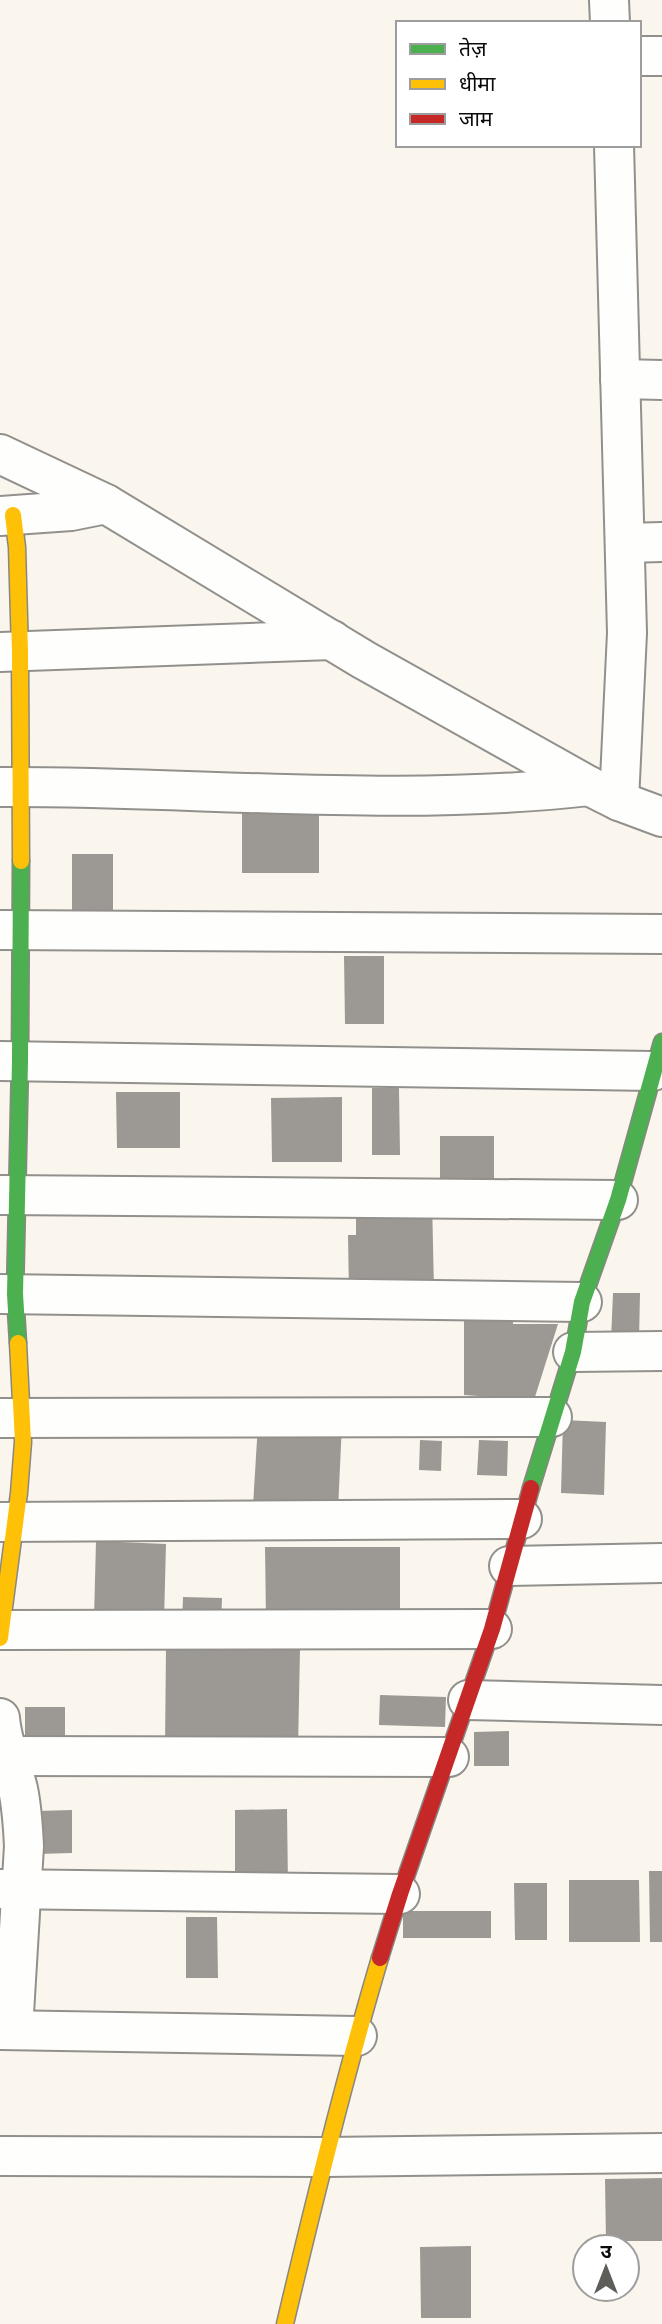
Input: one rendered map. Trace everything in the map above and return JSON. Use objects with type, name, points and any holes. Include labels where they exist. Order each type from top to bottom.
[{"type":"street","points":[[609,0],[610,21]]},
{"type":"street","points":[[641,56],[662,56]]},
{"type":"street","points":[[604,793],[627,632],[644,543],[620,379],[614,147]]},
{"type":"street","points":[[620,379],[662,380]]},
{"type":"street","points":[[0,454],[106,504],[332,640],[604,793],[662,817]]},
{"type":"street","points":[[106,504],[71,511],[7,516],[17,547],[10,652],[7,1294],[11,1418],[22,1464],[7,1522],[0,1633],[492,1629]]},
{"type":"street","points":[[10,652],[332,640]]},
{"type":"street","points":[[10,787],[401,795],[604,793]]},
{"type":"street","points":[[10,930],[662,934]]},
{"type":"street","points":[[10,1061],[658,1056],[618,1200],[582,1302],[573,1352],[492,1629],[400,1894],[357,2036],[285,2324]]},
{"type":"street","points":[[9,1195],[618,1200]]},
{"type":"street","points":[[7,1294],[582,1302]]},
{"type":"street","points":[[573,1352],[662,1351]]},
{"type":"street","points":[[11,1418],[552,1417]]},
{"type":"street","points":[[7,1522],[522,1519]]},
{"type":"street","points":[[509,1566],[662,1563]]},
{"type":"street","points":[[468,1700],[662,1705]]},
{"type":"street","points":[[0,1718],[4,1756],[17,1787],[23,1817],[24,1846],[11,1889],[6,2030],[357,2036]]},
{"type":"street","points":[[4,1756],[449,1757]]},
{"type":"street","points":[[11,1889],[400,1894]]},
{"type":"street","points":[[0,2156],[325,2157],[662,2153]]},
{"type":"building","points":[[242,809],[319,809],[319,873],[242,873]]},
{"type":"building","points":[[72,854],[113,854],[113,925],[72,925]]},
{"type":"building","points":[[344,956],[384,956],[384,1024],[345,1024]]},
{"type":"building","points":[[372,1088],[399,1088],[400,1155],[372,1155]]},
{"type":"building","points":[[116,1092],[180,1092],[180,1148],[117,1148]]},
{"type":"building","points":[[342,1097],[342,1162],[272,1162],[271,1098]]},
{"type":"building","points":[[440,1136],[494,1136],[494,1188],[440,1188]]},
{"type":"building","points":[[432,1199],[434,1291],[349,1293],[348,1235],[356,1235],[356,1200]]},
{"type":"building","points":[[613,1293],[640,1293],[639,1341],[611,1340]]},
{"type":"building","points":[[464,1317],[513,1317],[513,1324],[558,1324],[534,1400],[464,1395]]},
{"type":"building","points":[[563,1420],[606,1422],[604,1495],[561,1493]]},
{"type":"building","points":[[258,1423],[342,1423],[338,1510],[253,1506]]},
{"type":"building","points":[[420,1440],[442,1441],[441,1471],[419,1470]]},
{"type":"building","points":[[479,1440],[508,1441],[507,1476],[477,1475]]},
{"type":"building","points":[[96,1541],[166,1544],[164,1621],[94,1619]]},
{"type":"building","points":[[265,1547],[400,1547],[400,1620],[266,1621]]},
{"type":"building","points":[[183,1597],[222,1598],[221,1626],[182,1624]]},
{"type":"building","points":[[166,1647],[300,1649],[298,1749],[165,1747]]},
{"type":"building","points":[[380,1695],[446,1697],[445,1727],[379,1725]]},
{"type":"building","points":[[25,1707],[65,1707],[65,1754],[25,1755]]},
{"type":"building","points":[[509,1731],[509,1766],[474,1766],[474,1732]]},
{"type":"building","points":[[287,1809],[288,1886],[235,1886],[235,1810]]},
{"type":"building","points":[[72,1810],[72,1853],[37,1854],[37,1811]]},
{"type":"building","points":[[649,1871],[662,1871],[662,1942],[650,1942]]},
{"type":"building","points":[[569,1880],[639,1880],[640,1942],[569,1942]]},
{"type":"building","points":[[514,1883],[547,1883],[547,1940],[515,1940]]},
{"type":"building","points":[[403,1911],[491,1911],[491,1938],[403,1938]]},
{"type":"building","points":[[186,1917],[217,1917],[218,1978],[186,1978]]},
{"type":"building","points":[[662,2178],[662,2241],[641,2241],[641,2233],[606,2233],[605,2179]]},
{"type":"building","points":[[471,2246],[471,2318],[421,2318],[420,2247]]},
{"type":"traffic: fast","points":[[18,1343],[15,1294],[21,861]]},
{"type":"traffic: fast","points":[[531,1488],[573,1352],[582,1302],[618,1200],[662,1042]]},
{"type":"traffic: slow","points":[[13,515],[17,547],[20,652],[21,861]]},
{"type":"traffic: slow","points":[[0,1638],[23,1442],[18,1343]]},
{"type":"traffic: slow","points":[[285,2324],[330,2140],[380,1958]]},
{"type":"traffic: jam","points":[[380,1958],[492,1629],[531,1488]]}]
